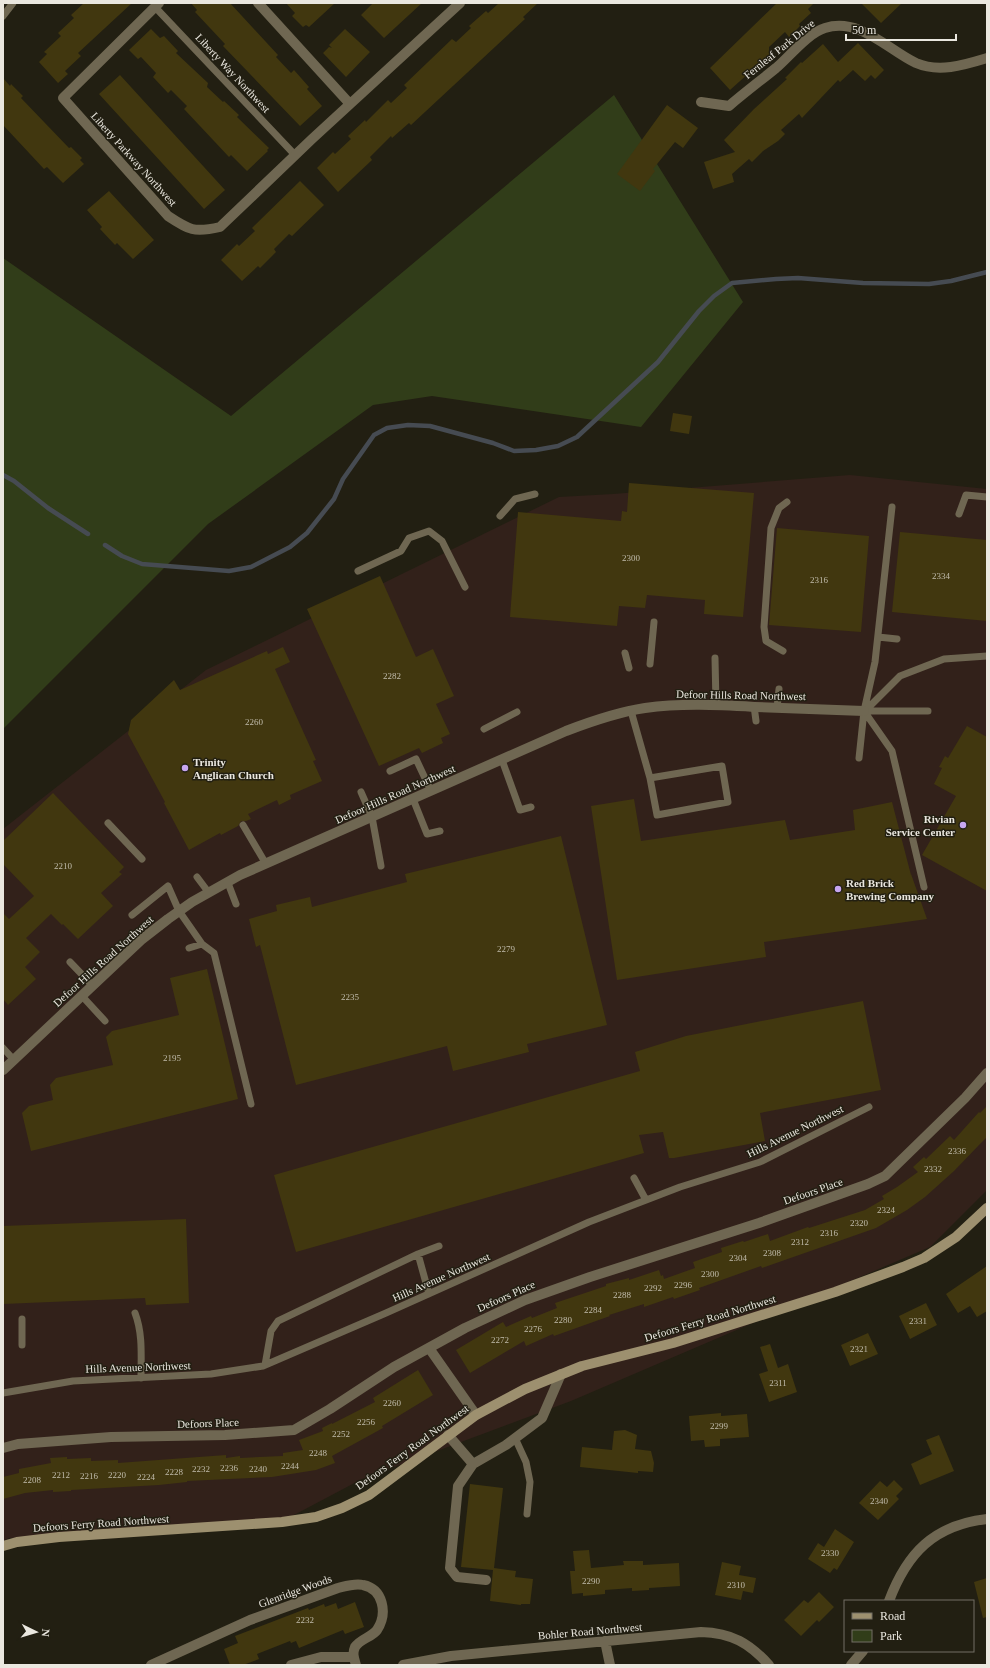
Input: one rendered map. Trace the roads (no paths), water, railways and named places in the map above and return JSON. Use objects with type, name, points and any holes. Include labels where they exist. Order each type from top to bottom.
[{"type":"street","points":[[258,3],[350,104]]},
{"type":"street","name":"Liberty Parkway Northwest","points":[[157,5],[63,98],[168,216],[186,228],[201,231],[220,227],[295,155],[460,3]]},
{"type":"street","name":"Fernleaf Park Drive","points":[[701,102],[729,106],[817,32],[826,27],[841,26],[857,30],[875,37],[917,63],[936,67],[954,67],[987,58]]},
{"type":"street","name":"Defoor Hills Road Northwest","points":[[3,1070],[141,940],[180,911],[209,893],[266,864],[586,724],[631,711],[675,705],[754,706],[864,711]]},
{"type":"street","name":"Defoors Place","points":[[3,1448],[18,1444],[111,1437],[225,1435],[294,1430],[330,1409],[394,1367],[465,1328],[525,1300],[597,1274],[758,1223],[868,1184],[885,1176],[965,1098],[987,1073]]},
{"type":"street","name":"Defoors Ferry Road Northwest","points":[[3,1546],[16,1542],[59,1537],[282,1522],[316,1517],[342,1508],[369,1495],[476,1415],[525,1389],[582,1366],[695,1336],[835,1292],[903,1267],[924,1258],[956,1237],[987,1208]]},
{"type":"street","points":[[429,1348],[476,1415]]},
{"type":"street","points":[[486,1580],[457,1577],[450,1568],[458,1486],[473,1464],[515,1438],[542,1418],[561,1374]]},
{"type":"street","points":[[448,1435],[473,1464]]},
{"type":"street","points":[[889,1600],[897,1579],[912,1556],[932,1538],[959,1525],[987,1519]]},
{"type":"street","name":"Glenridge Woods","points":[[151,1665],[250,1620],[338,1588],[353,1584],[363,1585],[374,1589],[380,1595],[383,1606],[382,1615],[377,1630],[355,1647],[353,1654],[355,1661],[321,1657],[291,1665]]},
{"type":"street","name":"Bohler Road Northwest","points":[[403,1665],[451,1656],[701,1632],[728,1636],[744,1642],[757,1651],[769,1665]]},
{"type":"street","points":[[605,1641],[610,1665]]},
{"type":"street","points":[[851,1665],[863,1652]]},
{"type":"lane","points":[[3,16],[14,3]]},
{"type":"lane","name":"Liberty Way Northwest","points":[[157,5],[295,155]]},
{"type":"lane","points":[[500,516],[514,499],[535,494]]},
{"type":"lane","points":[[959,514],[966,495],[987,497]]},
{"type":"lane","points":[[783,651],[766,641],[764,627],[771,528],[779,508],[787,502]]},
{"type":"lane","points":[[858,758],[864,711],[875,662],[892,507]]},
{"type":"lane","points":[[358,571],[400,551],[409,538],[429,531],[442,541],[465,587]]},
{"type":"lane","points":[[650,664],[654,622]]},
{"type":"lane","points":[[878,637],[896,639]]},
{"type":"lane","points":[[625,653],[629,668]]},
{"type":"lane","points":[[864,711],[900,676],[944,659],[987,656]]},
{"type":"lane","points":[[715,658],[716,705]]},
{"type":"lane","points":[[777,708],[779,688]]},
{"type":"lane","points":[[754,706],[756,721]]},
{"type":"lane","points":[[631,711],[650,778],[657,815],[728,802],[722,766],[650,778]]},
{"type":"lane","points":[[864,711],[928,712]]},
{"type":"lane","points":[[864,711],[892,751],[924,886]]},
{"type":"lane","points":[[484,729],[517,712]]},
{"type":"lane","points":[[390,771],[416,759],[431,791]]},
{"type":"lane","points":[[502,760],[520,810],[531,807]]},
{"type":"lane","points":[[361,792],[372,817],[381,866]]},
{"type":"lane","points":[[413,799],[427,834],[440,831]]},
{"type":"lane","points":[[108,823],[142,859]]},
{"type":"lane","points":[[243,825],[266,864]]},
{"type":"lane","points":[[197,877],[209,893]]},
{"type":"lane","points":[[228,882],[236,904]]},
{"type":"lane","points":[[132,914],[168,886],[180,911],[202,944],[214,953],[251,1104]]},
{"type":"lane","points":[[189,948],[202,944]]},
{"type":"lane","points":[[70,962],[93,986]]},
{"type":"lane","points":[[82,996],[105,1021]]},
{"type":"lane","points":[[3,1048],[14,1060]]},
{"type":"lane","name":"Hills Avenue Northwest","points":[[3,1393],[73,1381],[211,1374],[265,1365],[429,1294],[589,1222],[680,1187],[760,1162],[869,1108]]},
{"type":"lane","points":[[634,1178],[646,1200]]},
{"type":"lane","points":[[265,1365],[271,1332],[278,1321],[418,1254],[439,1246]]},
{"type":"lane","points":[[418,1254],[429,1294]]},
{"type":"lane","points":[[135,1313],[141,1341],[141,1378]]},
{"type":"lane","points":[[22,1319],[22,1345]]},
{"type":"lane","points":[[515,1438],[526,1462],[530,1482],[527,1514]]},
{"type":"waterway","points":[[105,545],[122,556],[142,564],[229,571],[251,567],[290,547],[307,533],[334,499],[343,479],[374,435],[387,428],[408,425],[430,426],[493,443],[514,451],[536,450],[558,446],[577,437],[658,362],[699,311],[714,296],[732,283],[798,278],[863,283],[929,284],[951,281],[987,272]]},
{"type":"waterway","points":[[3,475],[14,481],[48,508],[88,534]]},
{"type":"place","name":"Trinity Anglican Church","points":[[185,768]]},
{"type":"place","name":"Rivian Service Center","points":[[963,825]]},
{"type":"place","name":"Red Brick Brewing Company","points":[[838,889]]}]
